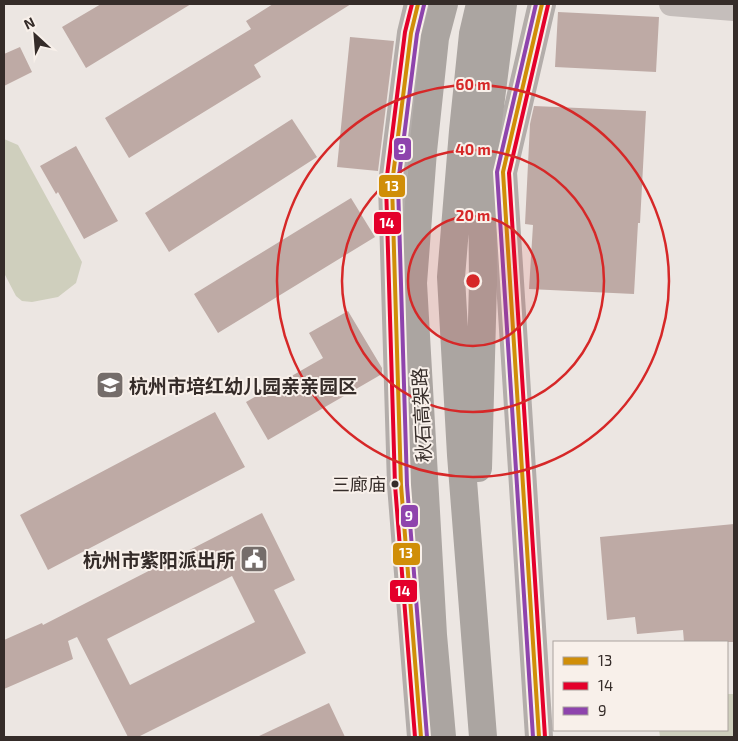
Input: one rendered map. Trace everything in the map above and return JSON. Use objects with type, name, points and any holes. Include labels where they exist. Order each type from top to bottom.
[{"type":"highway","name":"秋石高架路","points":[[442,737],[433,635],[414,283],[423,151],[435,38],[444,4]]},
{"type":"highway","name":"秋石高架路","points":[[480,4],[473,34],[464,121],[452,277],[461,455],[483,737]]},
{"type":"highway","points":[[475,625],[483,283],[482,169],[503,4]]},
{"type":"main road","points":[[418,4],[411,33],[392,184],[401,485],[421,737]]},
{"type":"main road","points":[[539,737],[503,172],[542,4]]},
{"type":"street","points":[[671,4],[734,9]]},
{"type":"green space","points":[[4,139],[18,145],[82,262],[76,283],[58,297],[32,302],[22,301],[16,296],[4,273]]},
{"type":"green space","points":[[728,694],[734,694],[734,737],[660,737],[659,731],[728,731]]},
{"type":"building","points":[[101,4],[191,4],[86,68],[62,27]]},
{"type":"building","points":[[273,4],[351,4],[254,65],[261,77],[129,158],[105,118],[251,29],[246,21]]},
{"type":"building","points":[[558,12],[659,17],[656,72],[555,67]]},
{"type":"building","points":[[350,37],[394,41],[378,171],[337,167]]},
{"type":"building","points":[[20,47],[32,72],[4,86],[4,54]]},
{"type":"building","points":[[534,106],[646,111],[634,294],[529,289],[533,225],[525,224],[530,124]]},
{"type":"building","points":[[292,119],[317,157],[169,252],[145,213]]},
{"type":"building","points":[[76,146],[118,221],[84,239],[58,192],[56,194],[40,166]]},
{"type":"building","points":[[351,198],[375,237],[218,333],[194,294]]},
{"type":"building","points":[[348,311],[382,368],[382,374],[268,440],[246,402],[323,358],[309,333]]},
{"type":"building","points":[[215,412],[245,467],[48,570],[20,515]]},
{"type":"building","points":[[262,513],[295,580],[274,590],[306,653],[138,737],[128,737],[77,637],[68,641],[73,659],[4,689],[4,640],[42,623],[43,625]],"holes":[[[232,576],[255,622],[130,685],[107,639]]]},
{"type":"building","points":[[734,524],[734,642],[684,641],[683,630],[637,634],[635,617],[607,620],[600,537]]},
{"type":"building","points":[[329,703],[345,737],[257,737]]},
{"type":"transit line","name":"14","points":[[412,4],[405,32],[386,184],[395,485],[415,737]]},
{"type":"transit line","name":"13","points":[[418,4],[411,33],[392,184],[401,485],[421,737]]},
{"type":"transit line","name":"9","points":[[533,737],[497,172],[536,4]]},
{"type":"transit line","name":"13","points":[[539,737],[503,172],[542,4]]},
{"type":"transit line","name":"9","points":[[424,5],[417,34],[398,184],[407,485],[427,737]]},
{"type":"transit line","name":"14","points":[[545,737],[509,173],[548,5]]},
{"type":"place","name":"杭州市培红幼儿园亲亲园区","points":[[110,385]]},
{"type":"place","name":"三廊庙","points":[[395,484]]},
{"type":"place","name":"杭州市紫阳派出所","points":[[254,559]]}]
